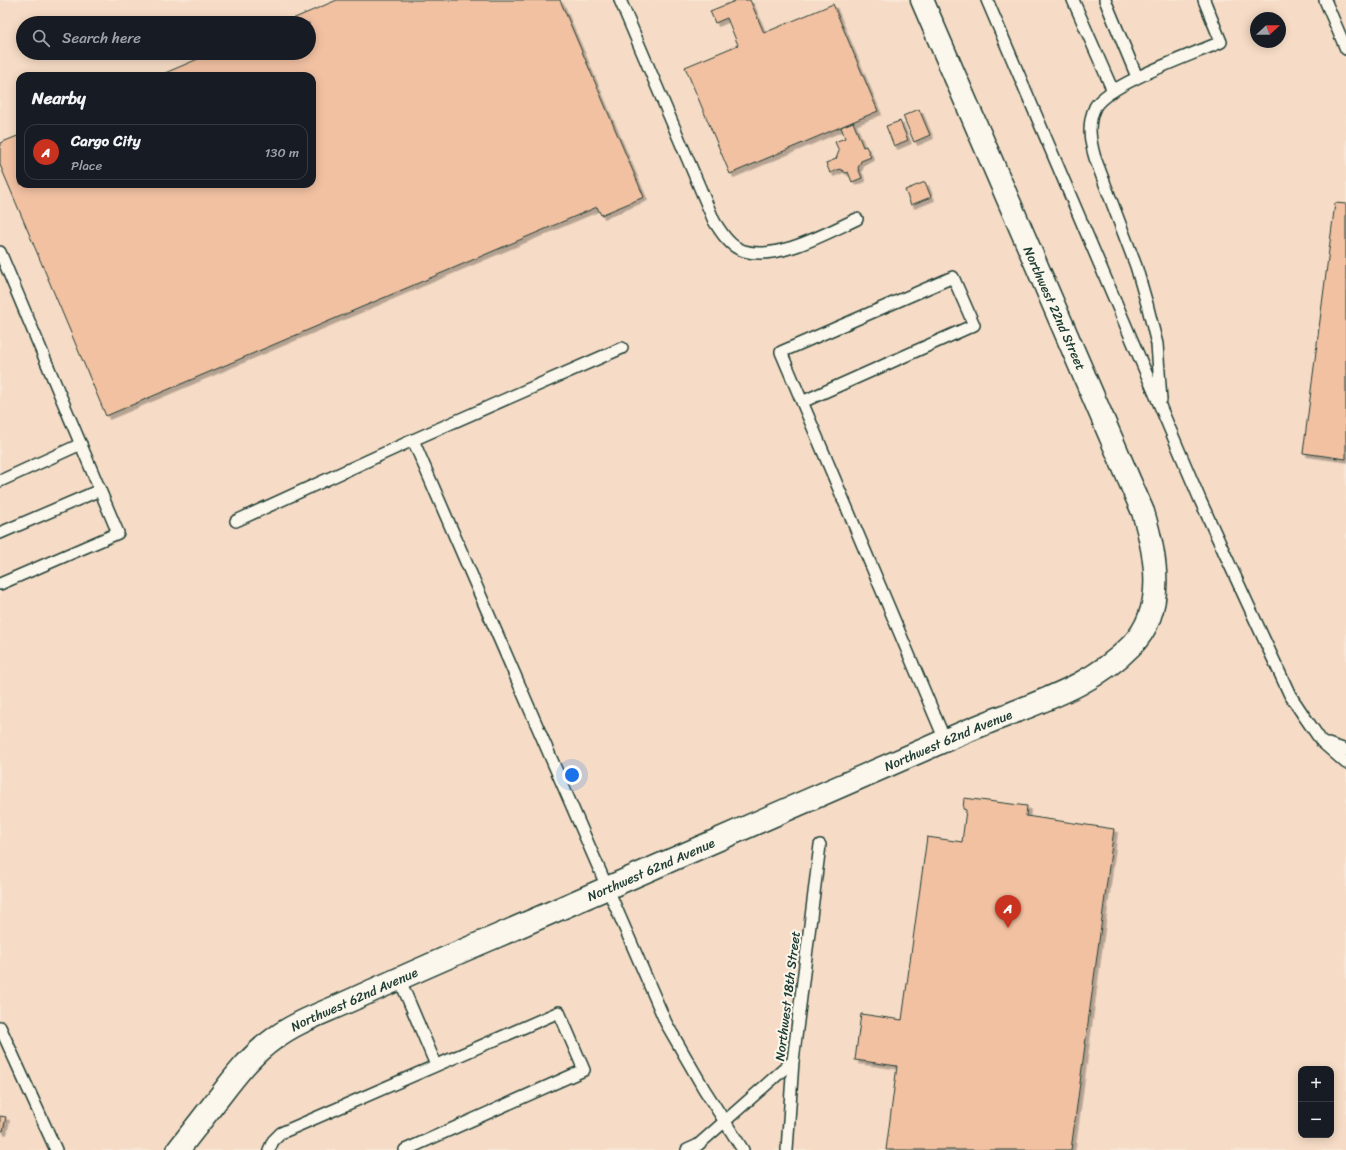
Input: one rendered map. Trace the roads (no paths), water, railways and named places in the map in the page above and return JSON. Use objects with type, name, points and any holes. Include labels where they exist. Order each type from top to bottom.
[{"type":"street","name":"Northwest 22nd Street","points":[[922,0],[1143,512],[1154,555],[1156,576],[1154,600],[1149,623]]},
{"type":"street","name":"Northwest 62nd Avenue","points":[[178,1150],[243,1066],[258,1050],[278,1035],[300,1023],[399,978],[945,740],[1072,689],[1113,663],[1133,645],[1149,623]]},
{"type":"lane","points":[[620,0],[711,214],[724,238],[742,251],[761,254],[776,252],[792,248],[857,220]]},
{"type":"lane","points":[[987,0],[1201,502],[1281,676],[1290,695],[1322,742],[1346,763]]},
{"type":"lane","points":[[1073,0],[1113,91]]},
{"type":"lane","points":[[1105,0],[1137,77]]},
{"type":"lane","points":[[1162,410],[1157,344],[1136,266],[1095,158],[1090,140],[1090,121],[1096,107],[1104,97],[1113,91],[1137,77],[1221,42],[1204,0]]},
{"type":"lane","points":[[1325,0],[1346,49]]},
{"type":"lane","points":[[0,252],[118,533],[0,584]]},
{"type":"lane","points":[[802,402],[974,325],[954,276],[781,352],[802,402],[945,740]]},
{"type":"lane","points":[[236,521],[413,440],[622,348]]},
{"type":"lane","points":[[413,440],[666,1023],[684,1057],[742,1150]]},
{"type":"lane","points":[[0,481],[81,444]]},
{"type":"lane","points":[[0,533],[100,490]]},
{"type":"lane","points":[[1322,742],[1346,750]]},
{"type":"lane","name":"Northwest 18th Street","points":[[787,1150],[793,1061],[820,845]]},
{"type":"lane","points":[[399,978],[436,1065]]},
{"type":"lane","points":[[269,1150],[273,1141],[280,1133],[559,1012],[584,1070],[405,1150]]},
{"type":"lane","points":[[0,1027],[56,1150]]},
{"type":"lane","points":[[687,1150],[698,1145],[793,1061]]},
{"type":"place","name":"Cargo City","points":[[1008,928]]}]
